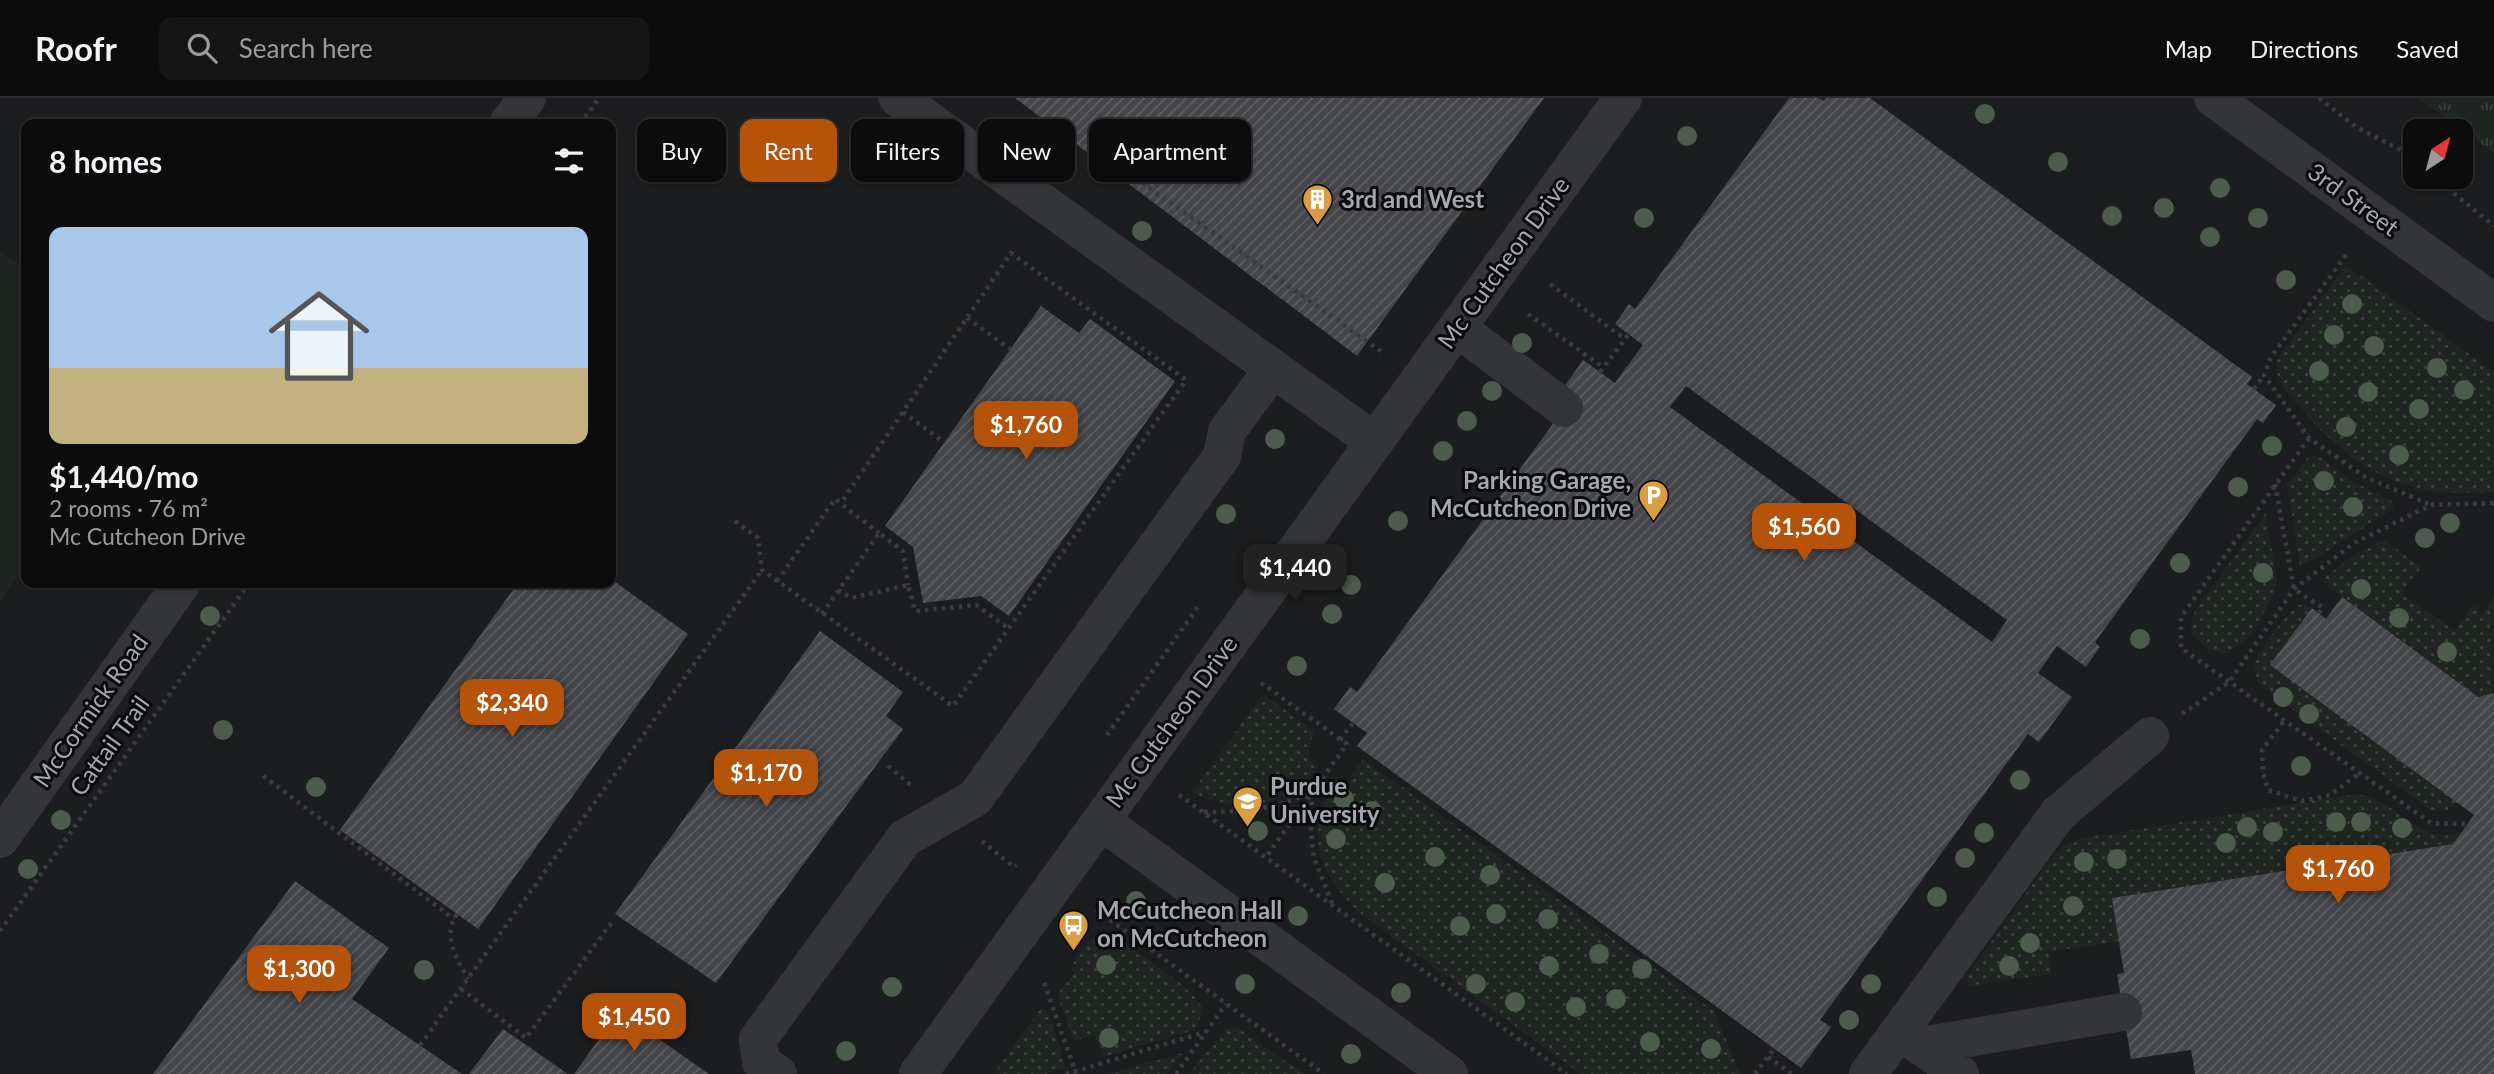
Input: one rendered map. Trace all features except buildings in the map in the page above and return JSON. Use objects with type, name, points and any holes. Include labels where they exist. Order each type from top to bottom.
[{"type":"street","points":[[512,119],[527,98]]},
{"type":"street","points":[[898,98],[1375,442]]},
{"type":"street","name":"Mc Cutcheon Drive","points":[[918,1074],[1623,98]]},
{"type":"street","name":"3rd Street","points":[[2213,98],[2494,303]]},
{"type":"street","points":[[1457,328],[1564,408]]},
{"type":"street","points":[[778,1074],[761,1062],[758,1039],[905,838],[975,798],[1222,456],[1227,431],[1273,369]]},
{"type":"street","name":"McCormick Road","points":[[0,839],[178,588]]},
{"type":"street","points":[[1868,1074],[1910,1038],[2058,814],[2150,736]]},
{"type":"street","points":[[1101,821],[1448,1074]]},
{"type":"street","points":[[1910,1038],[2123,1012]]},
{"type":"street","points":[[1910,1038],[1960,1074]]},
{"type":"path","points":[[584,119],[600,98]]},
{"type":"path","points":[[2319,98],[2356,127],[2403,151]]},
{"type":"path","points":[[1141,182],[1382,352]]},
{"type":"path","points":[[2449,189],[2494,226]]},
{"type":"path","points":[[762,570],[953,706],[1186,380],[1011,253],[841,503]]},
{"type":"path","points":[[2253,389],[2264,375],[2271,357],[2346,255]]},
{"type":"path","points":[[1528,314],[1602,370],[1627,337],[1550,284]]},
{"type":"path","points":[[967,318],[1010,349]]},
{"type":"path","points":[[2264,375],[2309,438],[2367,478],[2431,505]]},
{"type":"path","points":[[903,412],[945,443]]},
{"type":"path","points":[[2309,438],[2181,617],[2180,648],[2431,823],[2468,824]]},
{"type":"path","points":[[2275,483],[2294,589],[2322,608],[2319,613]]},
{"type":"path","points":[[777,581],[835,499],[903,551],[915,611],[976,605],[1009,628]]},
{"type":"path","points":[[2150,736],[2229,682],[2294,589],[2354,543],[2431,505],[2494,503]]},
{"type":"path","points":[[420,1045],[762,570],[758,538],[735,522]]},
{"type":"path","points":[[822,614],[879,533]]},
{"type":"path","points":[[838,590],[851,598],[908,584]]},
{"type":"path","name":"Cattail Trail","points":[[0,931],[245,588]]},
{"type":"path","points":[[1261,683],[1347,744],[1266,857]]},
{"type":"path","points":[[2283,722],[2262,750],[2263,773],[2269,790],[2302,801],[2330,795],[2360,773]]},
{"type":"path","points":[[1340,740],[1353,723]]},
{"type":"path","points":[[263,776],[456,917],[449,933],[468,979]]},
{"type":"path","points":[[1203,812],[1244,812],[1273,807],[1312,793]]},
{"type":"path","points":[[1312,793],[1311,832],[1314,858],[1333,905]]},
{"type":"path","points":[[1179,795],[1567,1074]]},
{"type":"path","points":[[1096,910],[1324,1074]]},
{"type":"path","points":[[461,989],[526,1038],[612,922]]},
{"type":"path","points":[[1044,983],[1076,1073]]},
{"type":"path","points":[[1175,1074],[1226,1004]]},
{"type":"path","points":[[1066,1074],[1205,1032]]},
{"type":"path","points":[[1755,1074],[1774,1049]]},
{"type":"path","points":[[1768,1056],[1792,1074]]},
{"type":"shaded area","name":"Purdue University","points":[[0,98],[2494,98],[2494,1074],[0,1074]]},
{"type":"green space","points":[[2418,98],[2494,98],[2494,153],[2473,138],[2473,119],[2447,119]]},
{"type":"green space","points":[[0,253],[21,264],[21,572],[0,601]]},
{"type":"green space","points":[[2346,265],[2494,372],[2494,492],[2433,491],[2413,487],[2379,474],[2334,442],[2284,387],[2278,377],[2277,360]]},
{"type":"green space","points":[[2312,455],[2318,456],[2356,483],[2393,502],[2393,509],[2300,566],[2287,485]]},
{"type":"green space","points":[[2266,513],[2277,581],[2270,602],[2256,627],[2238,647],[2228,652],[2215,652],[2192,635],[2191,624],[2195,611]]},
{"type":"green space","points":[[2384,540],[2421,567],[2402,593],[2454,631],[2474,605],[2483,611],[2494,597],[2493,693],[2478,697],[2325,584],[2324,578],[2354,555]]},
{"type":"green space","points":[[2302,604],[2312,608],[2270,665],[2457,802],[2451,808],[2431,810],[2261,687],[2254,671],[2256,658],[2294,607]]},
{"type":"green space","points":[[1263,694],[1314,731],[1308,754],[1319,766],[1291,791],[1261,803],[1228,804],[1192,792]]},
{"type":"green space","points":[[1363,759],[1714,1011],[1740,1074],[1581,1074],[1361,914],[1345,898],[1324,866],[1318,834],[1320,816],[1336,776],[1346,784]]},
{"type":"green space","points":[[2356,794],[2380,802],[2429,832],[2461,832],[2453,844],[2113,898],[2119,941],[2049,952],[2052,974],[1967,986],[1968,974],[2056,852],[2067,844],[2083,838]]},
{"type":"green space","points":[[1102,933],[1108,933],[1144,957],[1194,996],[1201,1011],[1195,1030],[1103,1057],[1095,1035],[1074,1041],[1057,995],[1074,973],[1070,969],[1083,948]]},
{"type":"green space","points":[[1042,1007],[1048,1011],[1066,1068],[1045,1074],[997,1074],[998,1067]]},
{"type":"green space","points":[[1238,1028],[1305,1074],[1189,1074],[1225,1029]]},
{"type":"green space","points":[[1183,1053],[1167,1074],[1107,1074]]},
{"type":"place","name":"3rd and West","points":[[1318,227]]},
{"type":"place","name":"Parking Garage, McCutcheon Drive","points":[[1654,522]]},
{"type":"place","name":"Purdue University","points":[[1247,828]]},
{"type":"place","name":"McCutcheon Hall on McCutcheon","points":[[1074,952]]}]
